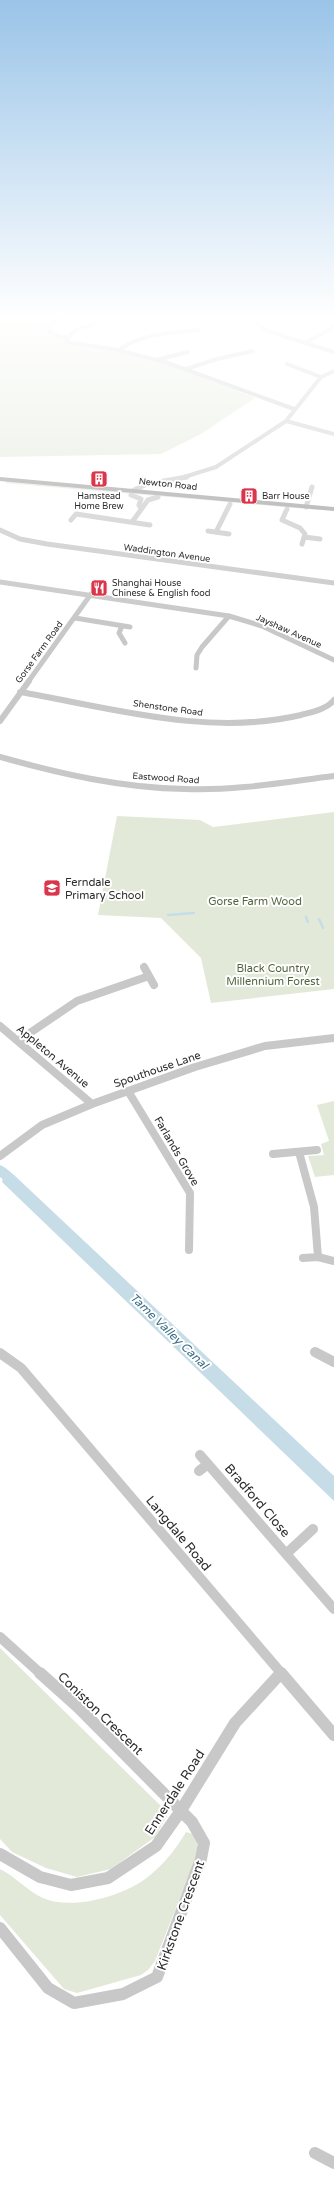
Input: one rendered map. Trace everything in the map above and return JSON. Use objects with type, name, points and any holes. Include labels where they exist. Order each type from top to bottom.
[{"type":"highway","name":"Newton Road","points":[[3,480],[133,492],[287,510],[334,513]]},
{"type":"highway","name":"Newton Road","points":[[0,485],[133,492]]},
{"type":"highway","name":"Newton Road","points":[[157,495],[334,509]]},
{"type":"street","points":[[142,508],[139,505],[142,499],[133,492],[153,483],[191,476],[216,467],[286,421],[289,417]]},
{"type":"street","points":[[286,421],[334,434]]},
{"type":"street","points":[[132,522],[148,500],[157,495],[151,487],[153,483]]},
{"type":"street","points":[[306,507],[312,486]]},
{"type":"street","points":[[216,532],[230,504]]},
{"type":"street","points":[[287,510],[282,520],[303,530],[304,537],[302,544]]},
{"type":"street","points":[[71,520],[76,514],[150,525]]},
{"type":"street","name":"Waddington Avenue","points":[[0,530],[20,539],[47,544],[334,583]]},
{"type":"street","points":[[208,531],[229,534]]},
{"type":"street","points":[[304,537],[320,539]]},
{"type":"street","points":[[0,590],[2,582]]},
{"type":"street","name":"Jayshaw Avenue","points":[[2,582],[91,594],[229,616],[262,626],[334,660]]},
{"type":"street","name":"Gorse Farm Road","points":[[0,721],[91,594]]},
{"type":"street","points":[[196,668],[197,655],[202,647],[229,616]]},
{"type":"street","points":[[75,618],[130,627]]},
{"type":"street","points":[[122,626],[119,633],[125,644]]},
{"type":"street","name":"Shenstone Road","points":[[20,692],[177,721],[227,724],[305,716],[331,704],[334,700]]},
{"type":"street","name":"Eastwood Road","points":[[0,757],[58,773],[147,787],[176,789],[220,789],[334,776]]},
{"type":"street","points":[[144,967],[154,985]]},
{"type":"street","points":[[18,1041],[77,1001],[148,976]]},
{"type":"street","name":"Appleton Avenue","points":[[0,1026],[92,1104]]},
{"type":"street","name":"Spouthouse Lane","points":[[0,1156],[42,1126],[92,1104],[195,1067],[265,1046],[334,1038]]},
{"type":"street","name":"Farlands Grove","points":[[128,1091],[190,1193],[191,1216],[189,1250]]},
{"type":"street","points":[[272,1154],[317,1150]]},
{"type":"street","points":[[299,1152],[314,1207],[318,1257]]},
{"type":"street","points":[[303,1258],[318,1257],[334,1261]]},
{"type":"street","points":[[315,1352],[334,1362]]},
{"type":"street","name":"Langdale Road","points":[[0,1353],[21,1368],[280,1674],[334,1735]]},
{"type":"street","name":"Bradford Close","points":[[200,1455],[334,1609]]},
{"type":"street","name":"Bradford Close","points":[[199,1471],[208,1464]]},
{"type":"street","name":"Bradford Close","points":[[286,1554],[313,1529]]},
{"type":"street","name":"Coniston Crescent","points":[[0,1637],[78,1706],[180,1812]]},
{"type":"street","name":"Ennerdale Road","points":[[0,1854],[40,1877],[71,1885],[108,1878],[156,1846],[180,1812],[235,1722],[280,1674]]},
{"type":"street","name":"Kirkstone Crescent","points":[[0,1928],[48,1988],[74,2002],[123,1994],[157,1977],[201,1859],[204,1842],[192,1822],[180,1812]]},
{"type":"street","points":[[315,2153],[334,2163]]},
{"type":"green space","points":[[0,417],[226,417],[201,434],[161,454],[0,457]]},
{"type":"green space","points":[[7,481],[319,509],[319,510],[5,483]]},
{"type":"green space","name":"Gorse Farm Wood","points":[[334,812],[334,989],[211,1003],[201,958],[161,918],[98,915],[117,816],[200,820],[213,827]]},
{"type":"green space","points":[[334,1101],[334,1175],[315,1177],[308,1156],[324,1155],[321,1144],[329,1141],[317,1105]]},
{"type":"green space","points":[[0,1648],[163,1808],[167,1816],[155,1837],[111,1869],[77,1877],[46,1868],[12,1852],[0,1839]]},
{"type":"green space","points":[[186,1832],[193,1834],[197,1842],[198,1852],[155,1961],[148,1970],[141,1975],[77,1993],[64,1989],[0,1915],[0,1869],[43,1898],[55,1902],[83,1902],[113,1895],[139,1883],[159,1867]]},
{"type":"water","points":[[4,1174],[14,1175],[334,1476],[334,1501],[2,1182]]},
{"type":"waterway","points":[[168,915],[194,913]]},
{"type":"waterway","points":[[306,917],[308,922]]},
{"type":"waterway","points":[[319,919],[323,928]]},
{"type":"waterway","name":"Tame Valley Canal","points":[[0,1170],[14,1183]]},
{"type":"place","name":"Hamstead Home Brew","points":[[99,479]]},
{"type":"place","name":"Barr House","points":[[249,496]]},
{"type":"place","name":"Shanghai House Chinese & English food","points":[[99,588]]},
{"type":"place","name":"Ferndale Primary School","points":[[52,888]]},
{"type":"park label","name":"Black Country Millennium Forest","points":[[273,974]]}]
